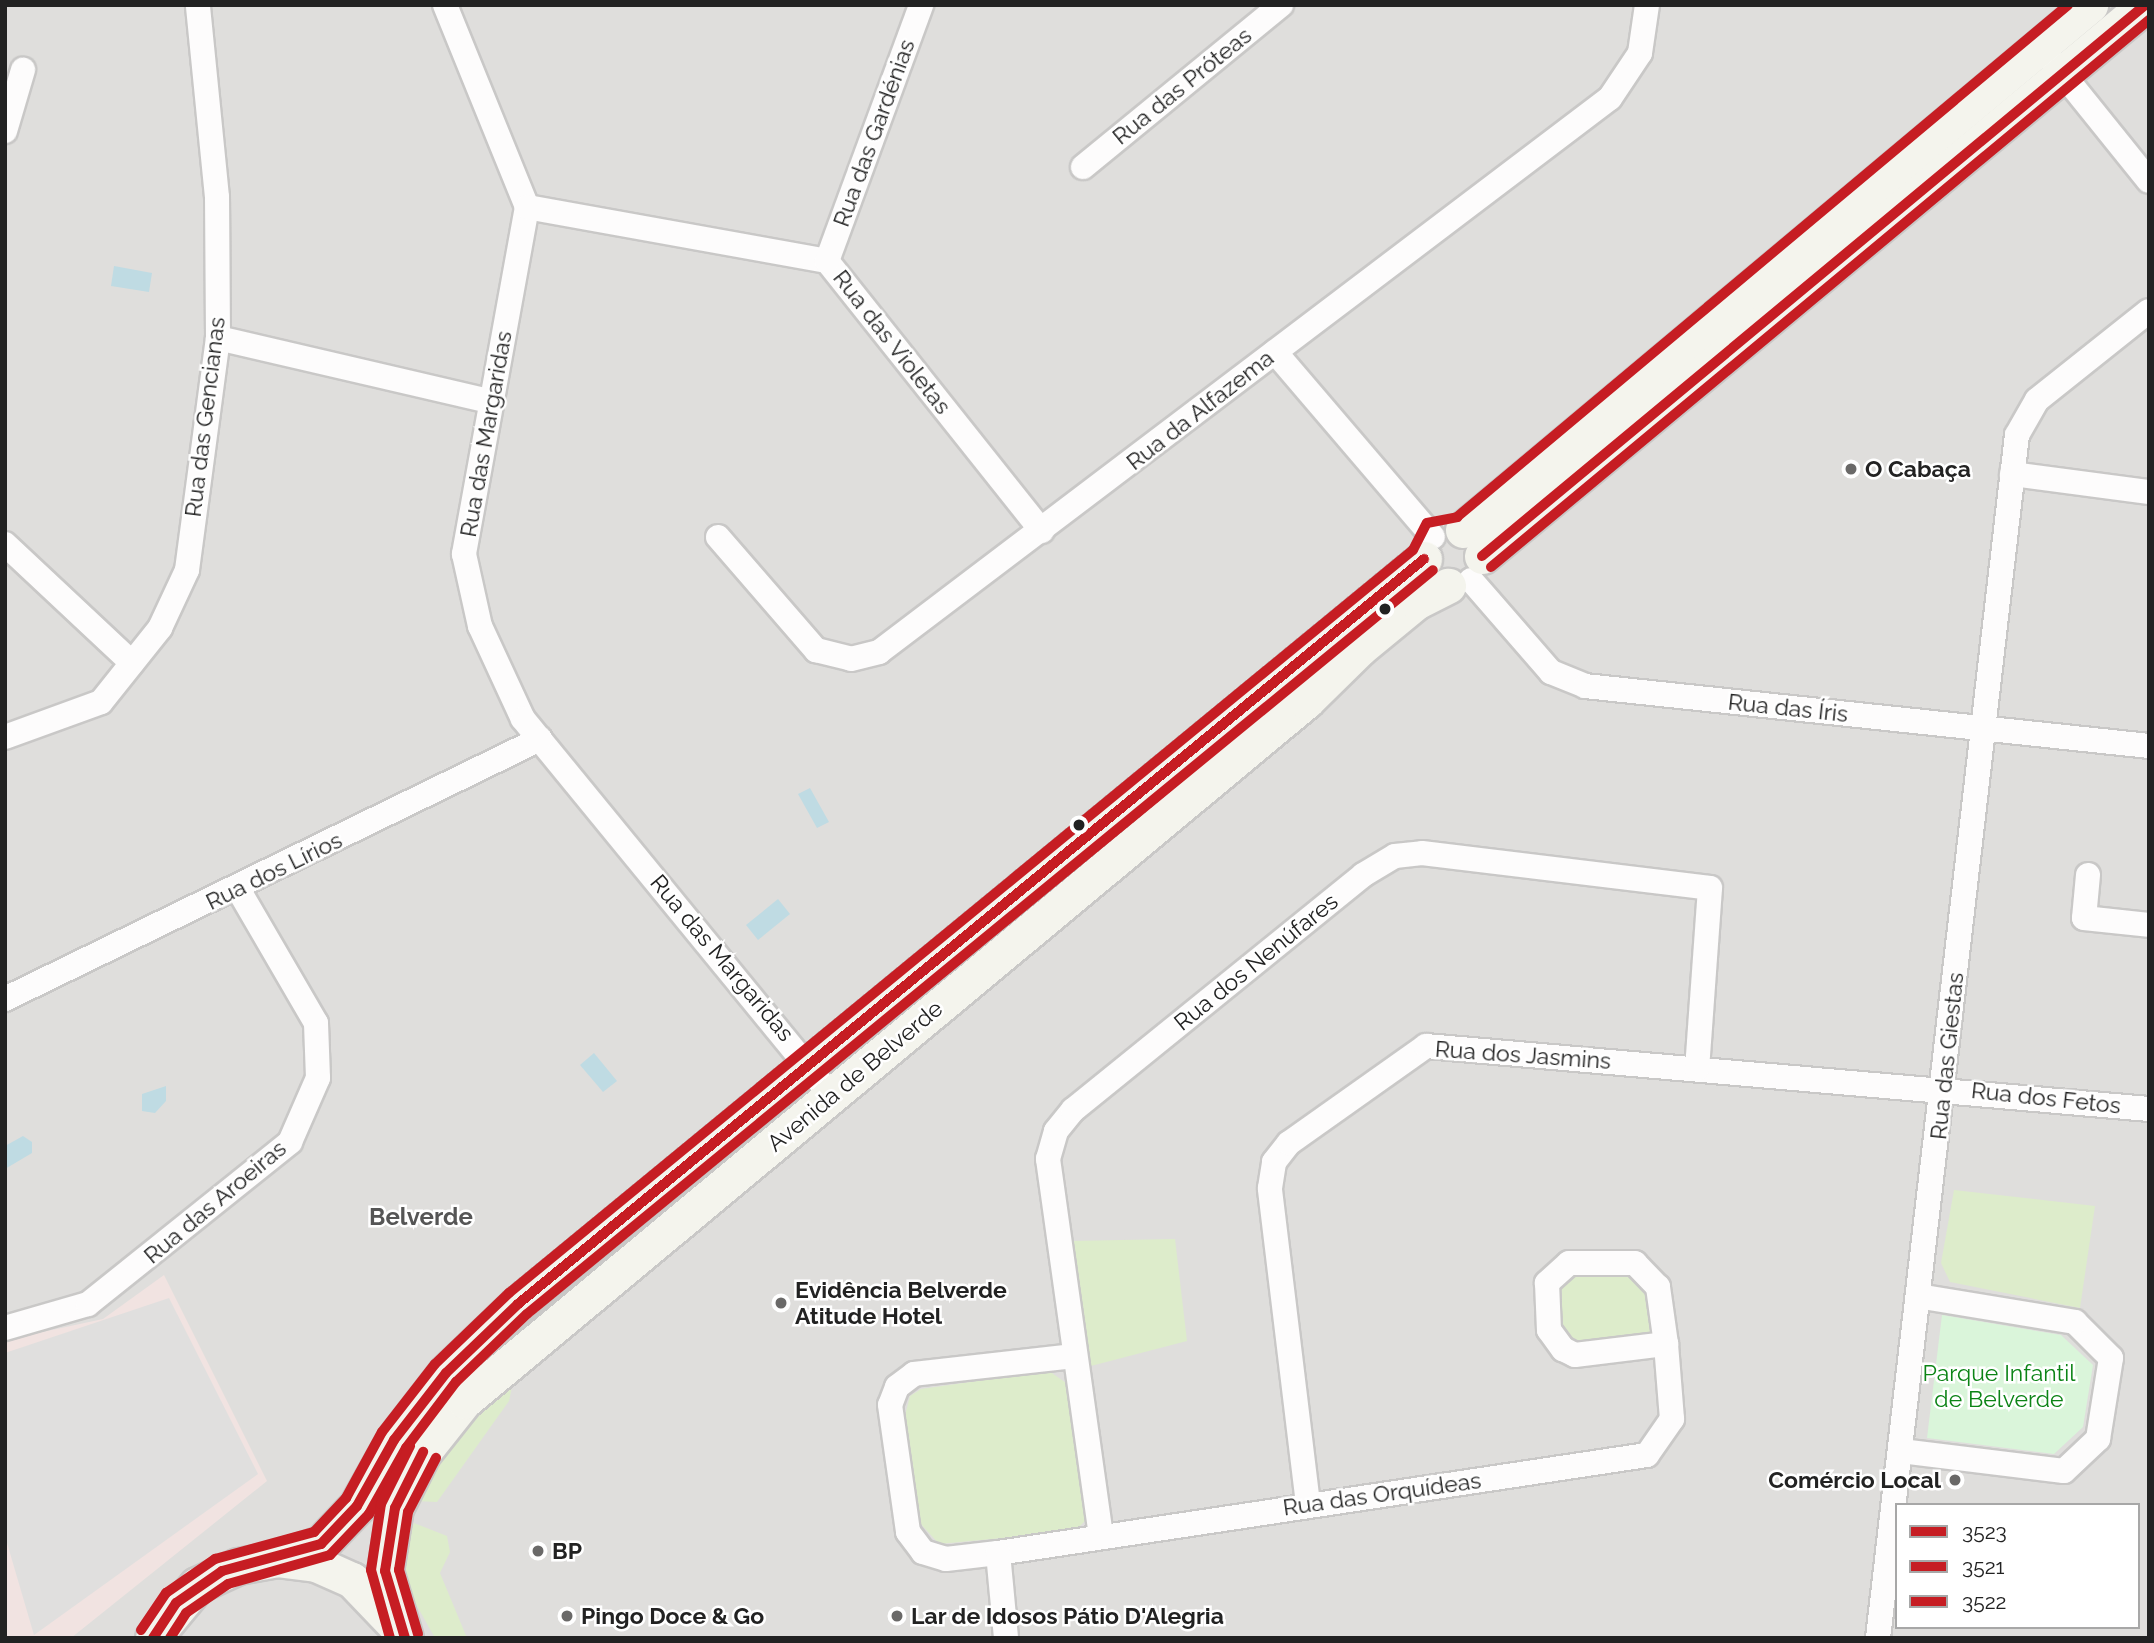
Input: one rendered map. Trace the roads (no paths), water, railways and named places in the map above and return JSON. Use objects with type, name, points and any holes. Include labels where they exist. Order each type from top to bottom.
[{"type":"main road","name":"Avenida de Belverde","points":[[405,1638],[386,1572],[395,1507],[422,1454],[464,1401],[516,1354],[832,1096],[1306,701],[1360,648],[1416,601],[1454,558],[2090,5]]},
{"type":"main road","name":"Avenida de Belverde","points":[[276,1559],[321,1544],[357,1506],[394,1440],[439,1382],[518,1304],[808,1063],[1454,558],[2145,5]]},
{"type":"main road","points":[[153,1638],[197,1585],[249,1562],[276,1559],[316,1564],[352,1580],[383,1606],[405,1638]]},
{"type":"street","name":"Rua das Gencianas","points":[[5,737],[101,702],[160,628],[187,570],[218,338],[217,197],[198,5]]},
{"type":"street","points":[[445,5],[527,207]]},
{"type":"street","name":"Rua das Gardénias","points":[[827,261],[920,5]]},
{"type":"street","name":"Rua da Alfazema","points":[[718,537],[801,637],[816,650],[851,659],[879,652],[1610,98],[1640,53],[1647,5]]},
{"type":"street","name":"Rua das Próteas","points":[[1083,167],[1265,10]]},
{"type":"street","points":[[2040,47],[2149,181]]},
{"type":"street","points":[[5,131],[23,70]]},
{"type":"street","name":"Rua das Violetas","points":[[527,207],[827,261],[1042,531]]},
{"type":"street","name":"Rua das Margaridas","points":[[527,207],[464,554],[480,626],[523,719],[808,1063],[832,1096]]},
{"type":"street","name":"Rua das Giestas","points":[[1878,1638],[1944,1087],[2017,435],[2029,408],[2149,312]]},
{"type":"street","points":[[218,338],[492,402]]},
{"type":"street","name":"Rua das Íris","points":[[1275,352],[1454,558],[1528,649],[1567,681],[2149,746]]},
{"type":"street","points":[[2012,474],[2149,492]]},
{"type":"street","points":[[5,544],[132,663]]},
{"type":"street","name":"Rua dos Lírios","points":[[5,999],[238,889],[540,740]]},
{"type":"street","name":"Rua dos Nenúfares","points":[[1101,1536],[1048,1159],[1056,1131],[1073,1111],[1363,875],[1395,856],[1422,853],[1710,888],[1697,1069]]},
{"type":"street","points":[[2088,875],[2084,918],[2149,925]]},
{"type":"street","name":"Rua das Aroeiras","points":[[5,1328],[88,1304],[290,1142],[318,1078],[316,1023],[238,889]]},
{"type":"street","name":"Rua dos Jasmins","points":[[1308,1504],[1270,1188],[1274,1162],[1289,1143],[1426,1046],[1944,1087]]},
{"type":"street","name":"Rua dos Fetos","points":[[1944,1087],[2149,1109]]},
{"type":"street","name":"Rua das Orquídeas","points":[[1074,1356],[914,1374],[893,1396],[913,1543],[934,1558],[998,1553],[1308,1504],[1647,1455],[1672,1419],[1666,1344],[1658,1287],[1642,1266],[1569,1263],[1549,1277],[1549,1330],[1569,1352],[1666,1344]]},
{"type":"street","points":[[1900,1451],[2064,1471],[2098,1439],[2111,1359],[2073,1321],[1918,1296]]},
{"type":"street","points":[[998,1553],[1006,1638]]},
{"type":"water","points":[[114,266],[152,273],[149,292],[111,286]]},
{"type":"water","points":[[810,788],[829,822],[817,828],[798,794]]},
{"type":"water","points":[[778,899],[790,914],[758,940],[746,925]]},
{"type":"water","points":[[594,1053],[617,1081],[603,1092],[580,1065]]},
{"type":"water","points":[[166,1086],[166,1101],[155,1113],[142,1111],[142,1094]]},
{"type":"water","points":[[23,1136],[32,1142],[32,1153],[5,1169],[5,1146]]},
{"type":"place","name":"O Cabaça","points":[[1851,469]]},
{"type":"place","name":"Evidência Belverde Atitude Hotel","points":[[781,1303]]},
{"type":"place","name":"Comércio Local","points":[[1955,1480]]},
{"type":"place","name":"BP","points":[[538,1551]]},
{"type":"place","name":"Pingo Doce & Go","points":[[567,1616]]},
{"type":"place","name":"Lar de Idosos Pátio D'Alegria","points":[[897,1616]]},
{"type":"district","name":"Belverde","points":[[421,1217]]},
{"type":"park label","name":"Parque Infantil de Belverde","points":[[1999,1386]]}]
